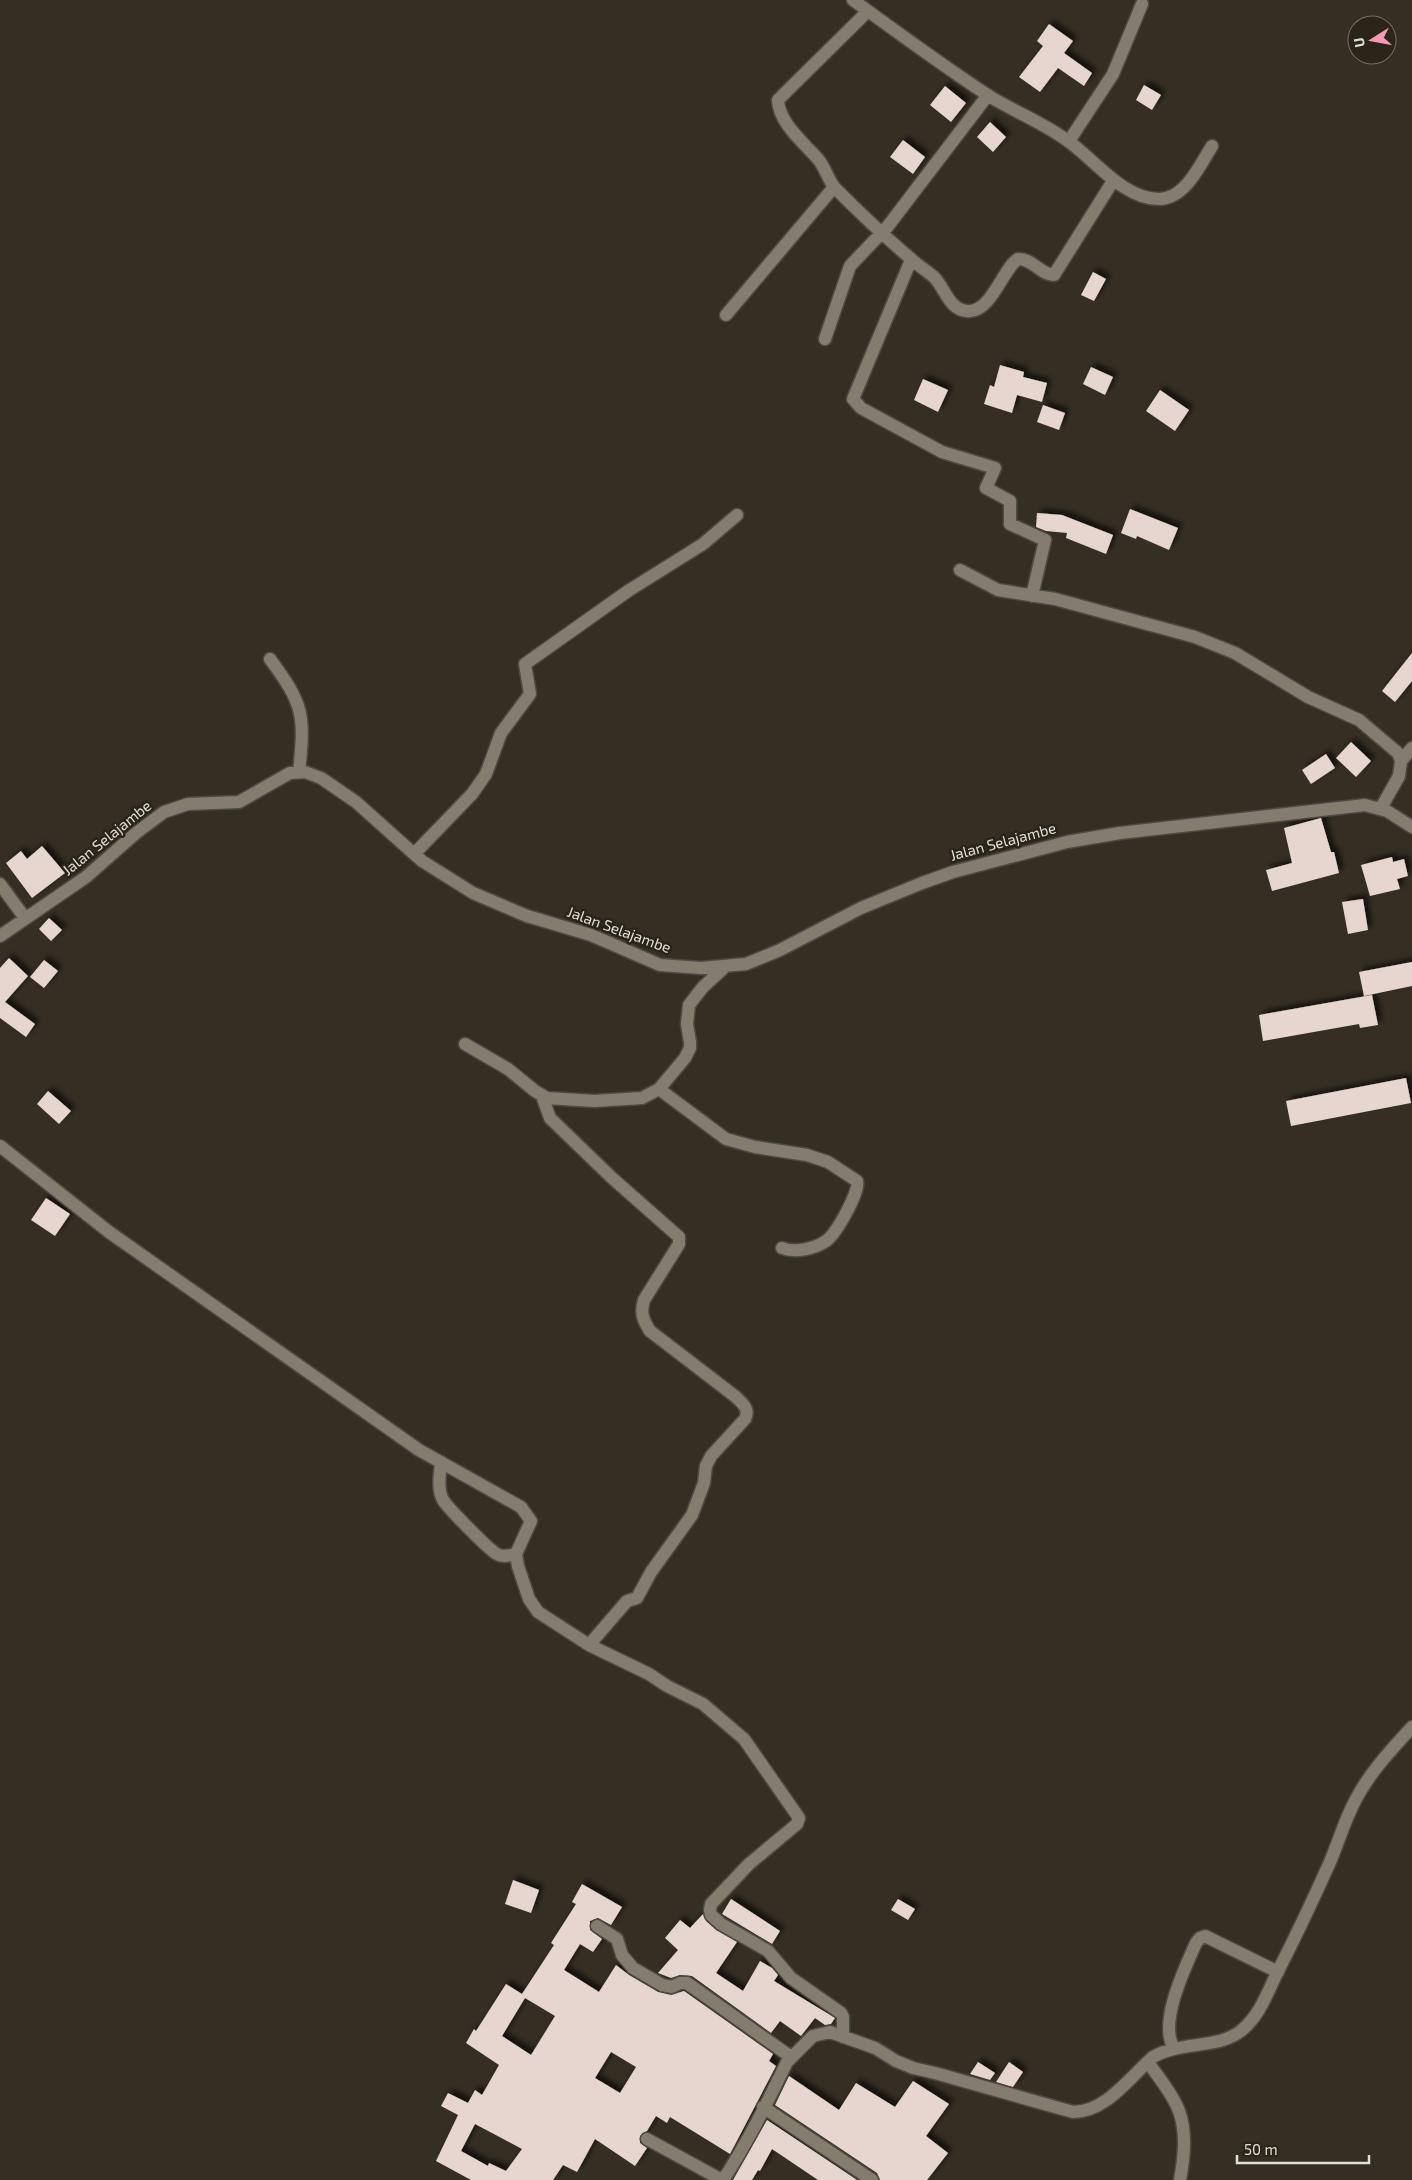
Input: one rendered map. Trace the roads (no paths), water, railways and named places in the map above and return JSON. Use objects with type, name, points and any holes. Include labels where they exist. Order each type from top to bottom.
[{"type":"street","points":[[853,0],[988,95],[1070,141],[1113,180],[1146,198],[1169,198],[1178,193],[1191,179],[1212,146]]},
{"type":"street","points":[[1070,141],[1112,74],[1142,4]]},
{"type":"street","points":[[868,11],[778,100],[778,110],[783,119],[824,166],[834,187],[911,260],[935,278],[955,306],[968,312],[975,310],[996,292],[1009,268],[1018,259],[1024,259],[1048,274],[1054,275],[1113,180]]},
{"type":"street","points":[[825,339],[850,266],[882,232],[988,95]]},
{"type":"street","points":[[726,315],[834,187]]},
{"type":"street","points":[[911,260],[852,399],[861,408],[942,452],[995,468],[986,488],[1010,501],[1010,524],[1045,540],[1032,596]]},
{"type":"street","points":[[414,854],[472,794],[486,774],[501,733],[530,694],[525,664],[628,590],[704,544],[736,514]]},
{"type":"street","points":[[960,570],[998,590],[1055,599],[1091,610],[1168,628],[1235,653],[1308,696],[1359,720],[1393,748],[1398,753],[1401,761]]},
{"type":"street","points":[[270,659],[292,690],[302,715],[303,737],[299,772]]},
{"type":"street","points":[[1381,808],[1398,776],[1401,761],[1412,748]]},
{"type":"street","name":"Jalan Selajambe","points":[[0,936],[86,877],[136,833],[164,812],[188,804],[240,802],[285,776],[299,772],[313,774],[321,778],[356,802],[414,854],[453,881],[487,900],[527,916],[591,935],[645,960],[670,967],[725,967],[746,964],[768,955],[860,908],[937,878],[1067,842],[1120,833],[1365,805],[1381,808],[1394,814],[1412,827]]},
{"type":"street","points":[[0,884],[26,918]]},
{"type":"street","points":[[465,1044],[508,1069],[542,1096],[555,1099],[594,1101],[626,1101],[642,1098],[659,1089],[685,1058],[690,1048],[686,1024],[690,1005],[703,987],[725,967]]},
{"type":"street","points":[[659,1089],[726,1139],[755,1147],[807,1155],[828,1162],[857,1180],[858,1186],[854,1199],[827,1241],[798,1251],[790,1252],[782,1248]]},
{"type":"street","points":[[542,1096],[550,1118],[610,1177],[679,1236],[680,1244],[644,1300],[641,1310],[644,1322],[650,1331],[736,1397],[746,1408],[748,1414],[711,1456],[706,1466],[704,1483],[692,1515],[651,1572],[637,1598],[627,1601],[589,1645]]},
{"type":"street","points":[[0,1146],[109,1232],[419,1450],[521,1507],[529,1515],[530,1525],[516,1554],[529,1599],[538,1612],[589,1645],[649,1674],[667,1686],[704,1704],[744,1739],[799,1818],[797,1824],[749,1864],[716,1897],[711,1904],[711,1914],[721,1924],[768,1951],[791,1978],[841,2013],[843,2017],[843,2037]]},
{"type":"street","points":[[441,1462],[439,1490],[443,1501],[486,1546],[499,1555],[516,1554]]},
{"type":"street","points":[[648,2139],[722,2180],[754,2130],[763,2107],[790,2057],[819,2034],[830,2032],[875,2048],[896,2061],[913,2068],[1073,2112],[1083,2112],[1102,2104],[1161,2052],[1217,2041],[1241,2031],[1258,2011],[1278,1972],[1330,1862],[1355,1800],[1364,1783],[1412,1727]]},
{"type":"street","points":[[597,1926],[617,1939],[622,1955],[633,1968],[662,1985],[672,1987],[680,1983],[687,1983],[790,2057]]},
{"type":"street","points":[[1174,2048],[1168,2037],[1171,2013],[1178,1985],[1196,1943],[1200,1938],[1205,1936],[1278,1972]]},
{"type":"street","points":[[1148,2062],[1179,2110],[1184,2130],[1183,2162],[1180,2180]]},
{"type":"street","points":[[763,2107],[872,2180]]}]
